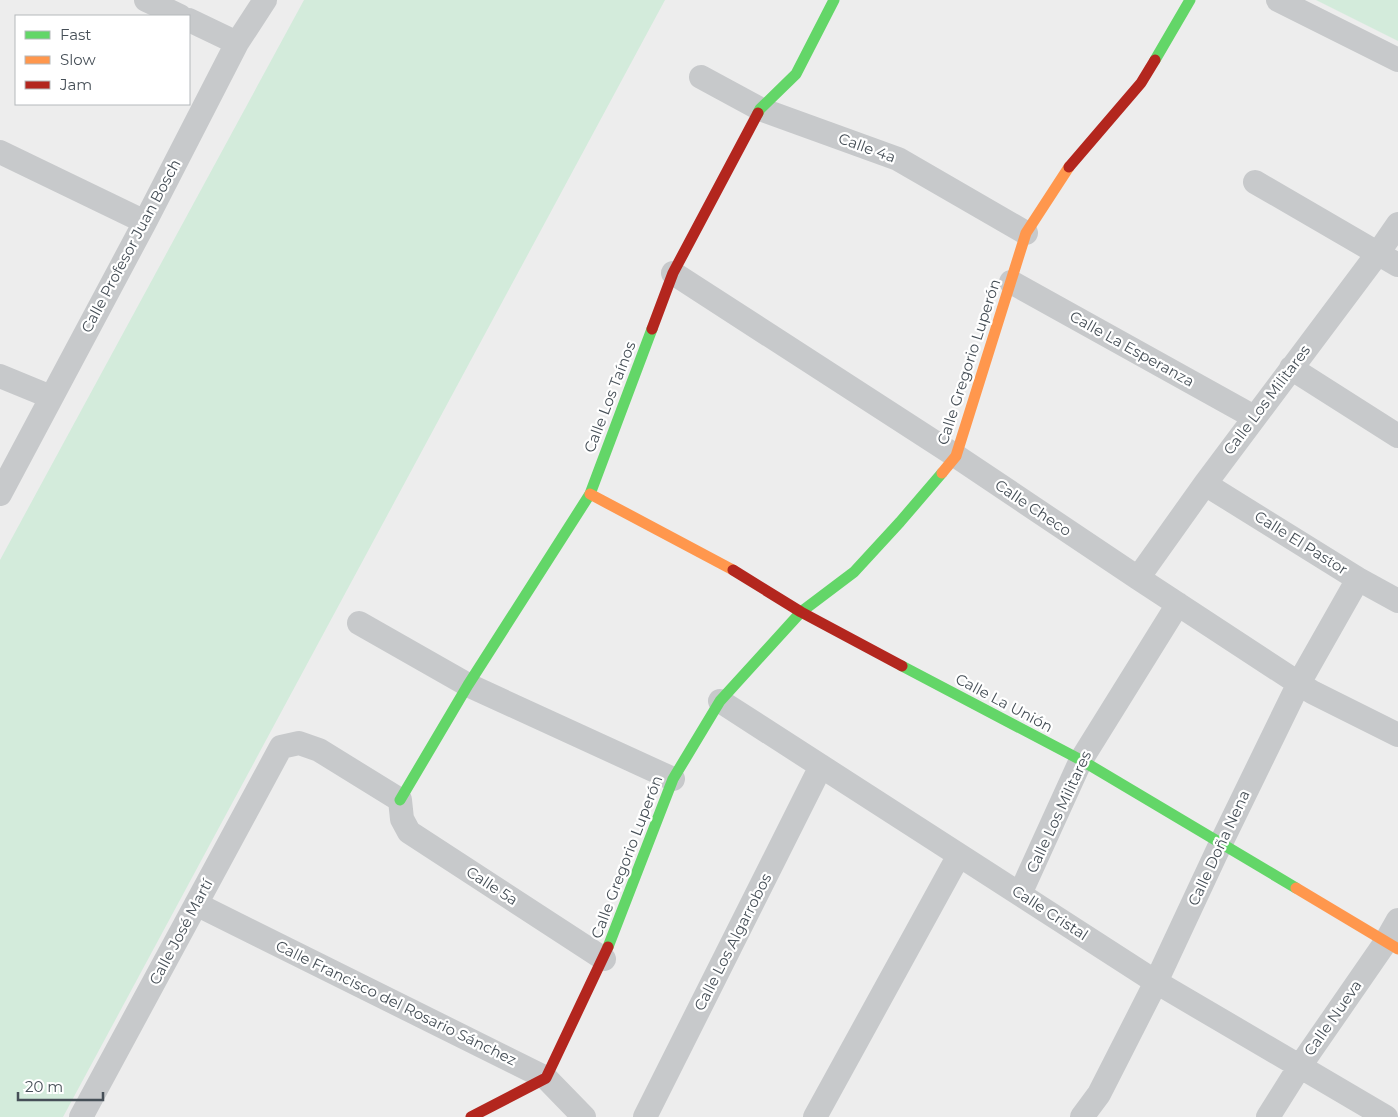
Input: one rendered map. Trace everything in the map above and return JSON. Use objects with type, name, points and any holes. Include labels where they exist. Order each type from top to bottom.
[{"type":"street","points":[[146,0],[178,15]]},
{"type":"street","name":"Calle Profesor Juan Bosch","points":[[0,494],[145,222],[237,43],[266,0]]},
{"type":"street","name":"Calle Los Taínos","points":[[400,800],[468,685],[590,494],[673,273],[760,109],[796,74],[834,0]]},
{"type":"street","name":"Calle Gregorio Luperón","points":[[546,1078],[604,959],[672,778],[720,701],[801,612],[854,572],[900,522],[956,456],[1026,233],[1071,164],[1141,83],[1190,0]]},
{"type":"street","points":[[1278,0],[1398,60]]},
{"type":"street","points":[[190,20],[237,43]]},
{"type":"street","name":"Calle 4a","points":[[701,77],[760,109],[898,159],[1026,233]]},
{"type":"street","points":[[0,152],[145,222]]},
{"type":"street","points":[[1254,182],[1388,258]]},
{"type":"street","name":"Calle Los Militares","points":[[1138,578],[1291,368],[1388,258],[1398,224]]},
{"type":"street","name":"Calle Checo","points":[[673,273],[956,456],[1312,692],[1398,735]]},
{"type":"street","name":"Calle La Esperanza","points":[[1010,282],[1254,417]]},
{"type":"street","points":[[1291,368],[1398,436]]},
{"type":"street","points":[[0,376],[52,397]]},
{"type":"street","name":"Calle El Pastor","points":[[1205,484],[1358,579],[1398,601]]},
{"type":"street","name":"Calle La Unión","points":[[590,494],[740,574],[801,612],[1081,760],[1392,946]]},
{"type":"street","name":"Calle Doña Nena","points":[[1082,1117],[1099,1094],[1156,982],[1299,683],[1358,579]]},
{"type":"street","name":"Calle Los Militares","points":[[1020,894],[1081,760],[1178,604]]},
{"type":"street","points":[[359,622],[468,685],[672,778]]},
{"type":"street","name":"Calle Cristal","points":[[720,701],[1156,982],[1386,1117]]},
{"type":"street","name":"Calle José Martí","points":[[81,1117],[281,747],[299,743],[319,750],[400,800]]},
{"type":"street","name":"Calle Los Algarrobos","points":[[645,1117],[821,766]]},
{"type":"street","name":"Calle 5a","points":[[400,800],[402,819],[409,832],[604,959]]},
{"type":"street","points":[[815,1117],[959,855]]},
{"type":"street","name":"Calle Francisco del Rosario Sánchez","points":[[196,904],[546,1078],[584,1117]]},
{"type":"street","name":"Calle Nueva","points":[[1268,1117],[1300,1066],[1392,946],[1398,920]]},
{"type":"street","points":[[472,1117],[546,1078]]},
{"type":"green space","points":[[304,0],[665,0],[63,1117],[0,1117],[0,560]]},
{"type":"green space","points":[[1316,0],[1398,0],[1398,41]]},
{"type":"traffic: fast","points":[[758,113],[796,74],[834,0]]},
{"type":"traffic: fast","points":[[1155,60],[1190,0]]},
{"type":"traffic: fast","points":[[400,800],[468,685],[590,494],[652,329]]},
{"type":"traffic: fast","points":[[608,947],[673,779],[720,701],[801,612],[854,572],[942,473]]},
{"type":"traffic: fast","points":[[902,666],[1081,760],[1296,888]]},
{"type":"traffic: slow","points":[[942,473],[956,456],[1026,233],[1069,167]]},
{"type":"traffic: slow","points":[[590,494],[733,570]]},
{"type":"traffic: slow","points":[[1296,888],[1398,949]]},
{"type":"traffic: jam","points":[[1069,167],[1141,83],[1155,60]]},
{"type":"traffic: jam","points":[[652,329],[673,273],[758,113]]},
{"type":"traffic: jam","points":[[733,570],[801,612],[902,666]]},
{"type":"traffic: jam","points":[[471,1117],[546,1078],[608,947]]}]
